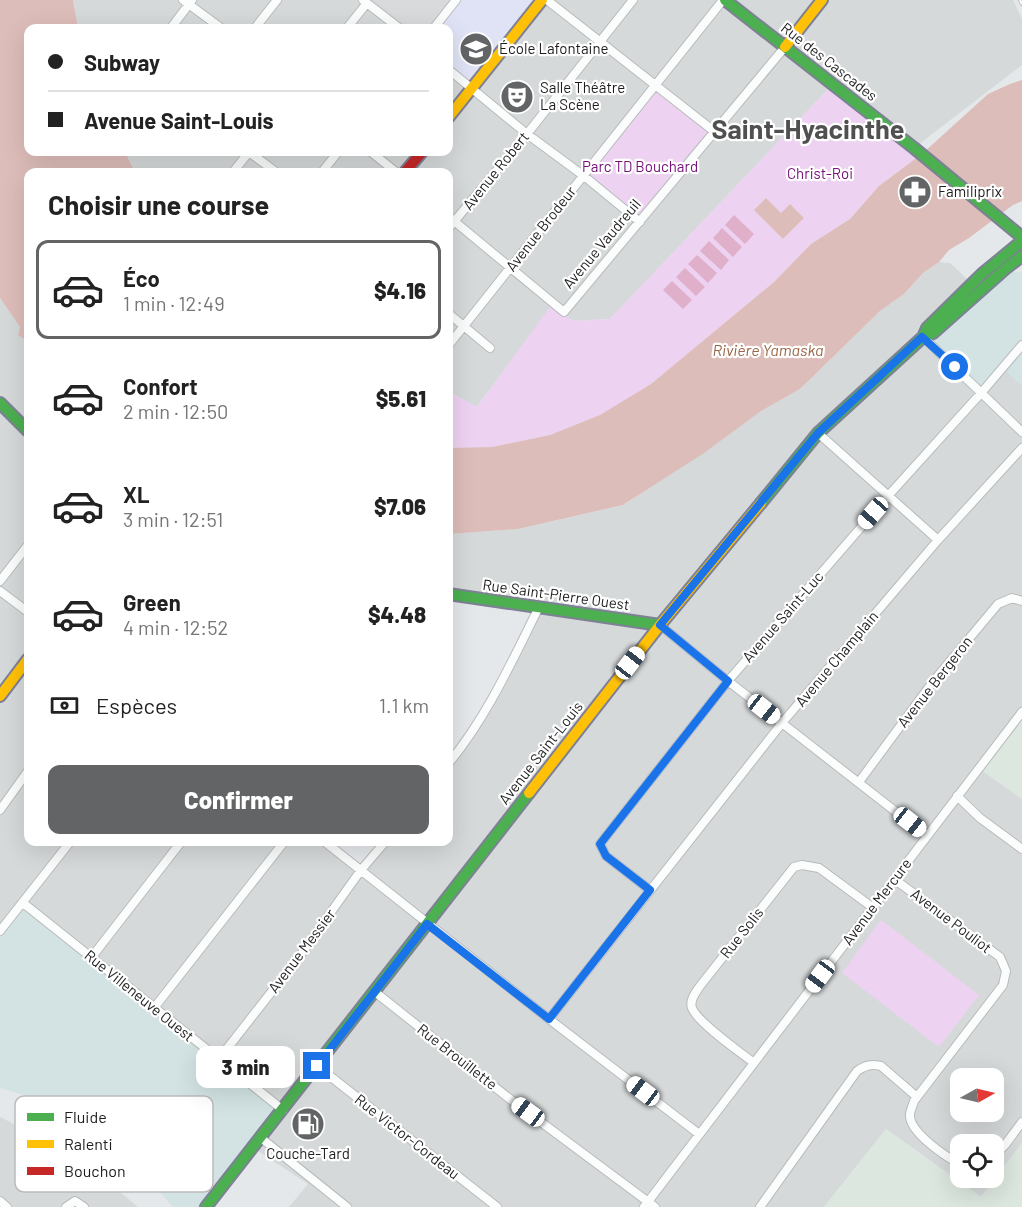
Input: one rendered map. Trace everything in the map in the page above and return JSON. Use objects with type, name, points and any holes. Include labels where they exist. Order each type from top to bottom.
[{"type":"main road","points":[[453,112],[542,0]]},
{"type":"main road","name":"Rue des Cascades","points":[[724,0],[914,148],[1022,239]]},
{"type":"main road","name":"Avenue Vaudreuil","points":[[785,47],[822,0]]},
{"type":"main road","points":[[408,168],[419,156]]},
{"type":"main road","name":"Avenue Saint-Louis","points":[[206,1207],[660,625],[818,433],[922,337],[927,328],[974,281],[1022,239]]},
{"type":"main road","name":"Avenue Saint-Louis","points":[[922,337],[933,333],[1022,256]]},
{"type":"main road","points":[[1005,269],[1022,264]]},
{"type":"main road","points":[[0,403],[24,427]]},
{"type":"main road","name":"Rue Saint-Pierre Ouest","points":[[453,595],[660,625]]},
{"type":"main road","points":[[0,696],[24,664]]},
{"type":"street","points":[[258,24],[277,0]]},
{"type":"street","points":[[437,24],[456,0]]},
{"type":"street","points":[[547,0],[715,132]]},
{"type":"street","name":"Avenue Robert","points":[[453,218],[527,134],[633,0]]},
{"type":"street","name":"Avenue Brodeur","points":[[453,340],[724,0]]},
{"type":"street","points":[[174,24],[188,2],[216,24]]},
{"type":"street","points":[[350,24],[365,2],[394,24]]},
{"type":"street","name":"Avenue Vaudreuil","points":[[511,268],[564,312],[785,47]]},
{"type":"street","points":[[453,73],[640,222]]},
{"type":"street","points":[[236,168],[246,156]]},
{"type":"street","points":[[254,156],[271,168]]},
{"type":"street","points":[[325,168],[335,156]]},
{"type":"street","points":[[376,156],[391,168]]},
{"type":"street","points":[[453,220],[511,268]]},
{"type":"street","points":[[453,317],[490,348]]},
{"type":"street","points":[[922,337],[1022,432]]},
{"type":"street","name":"Avenue Saint-Luc","points":[[650,890],[606,856],[600,844],[728,681],[1022,345]]},
{"type":"street","points":[[818,433],[938,540]]},
{"type":"street","name":"Avenue Champlain","points":[[549,1019],[782,723],[938,540],[1022,448]]},
{"type":"street","points":[[0,580],[24,550]]},
{"type":"street","points":[[0,591],[24,609]]},
{"type":"street","name":"Avenue Bergeron","points":[[859,782],[932,683],[998,604],[1012,598],[1022,601]]},
{"type":"street","points":[[453,758],[489,706],[539,608]]},
{"type":"street","points":[[660,625],[927,836]]},
{"type":"street","name":"Avenue Mercure","points":[[646,1204],[1022,712]]},
{"type":"street","points":[[0,810],[24,777]]},
{"type":"street","points":[[957,796],[980,818],[1022,849]]},
{"type":"street","points":[[0,931],[67,846]]},
{"type":"street","points":[[91,958],[178,846]]},
{"type":"street","points":[[154,1008],[281,846]]},
{"type":"street","points":[[330,846],[427,924],[699,1134]]},
{"type":"street","name":"Avenue Messier","points":[[219,1059],[382,846]]},
{"type":"street","name":"Rue Solis","points":[[753,1063],[704,1024],[692,1009],[691,1001],[700,986],[794,867],[802,865],[819,868],[873,907]]},
{"type":"street","name":"Avenue Pouliot","points":[[894,879],[1000,957],[1006,971],[1003,985],[914,1101],[910,1115],[912,1123],[924,1138],[950,1158]]},
{"type":"street","name":"Rue Villeneuve Ouest","points":[[23,903],[283,1110]]},
{"type":"street","name":"Rue Brouillette","points":[[375,992],[510,1100],[646,1204],[656,1207]]},
{"type":"street","points":[[760,1207],[857,1071],[865,1065],[881,1066],[917,1097]]},
{"type":"street","name":"Rue Victor-Cordeau","points":[[317,1066],[497,1207]]},
{"type":"street","points":[[1004,1146],[1022,1122]]},
{"type":"street","points":[[261,1138],[348,1207]]},
{"type":"street","points":[[0,1201],[7,1207]]},
{"type":"street","points":[[66,1207],[75,1202],[84,1207]]},
{"type":"shaded area","points":[[73,0],[1013,0],[1022,19],[1022,65],[914,148],[834,83],[610,319],[573,321],[552,305],[476,408],[453,394],[453,168],[133,168],[127,156],[453,156],[453,24],[77,24]]},
{"type":"shaded area","points":[[375,0],[450,0],[431,24],[406,24]]},
{"type":"shaded area","name":"École Lafontaine","points":[[456,0],[542,0],[472,89],[453,72],[453,24],[437,24]]},
{"type":"shaded area","points":[[734,215],[754,234],[745,244],[725,225]]},
{"type":"shaded area","points":[[722,228],[742,247],[733,257],[713,238]]},
{"type":"shaded area","points":[[709,241],[729,260],[721,270],[700,251]]},
{"type":"shaded area","points":[[697,255],[717,273],[708,283],[688,264]]},
{"type":"shaded area","points":[[939,262],[950,263],[1022,330],[1022,715],[981,769],[1022,799],[1022,1143],[1004,1167],[1004,1134],[950,1134],[950,1175],[886,1129],[824,1207],[289,1207],[308,1184],[255,1149],[213,1101],[213,1096],[208,1096],[89,960],[24,909],[0,938],[0,298],[20,327],[18,335],[24,339],[24,846],[330,846],[366,872],[387,846],[453,846],[453,762],[468,742],[535,608],[453,595],[453,534],[518,529],[624,505],[761,411],[800,389],[880,311],[904,294],[923,273]]},
{"type":"shaded area","points":[[685,268],[705,287],[696,296],[676,277]]},
{"type":"shaded area","points":[[1011,271],[1022,272],[1022,386],[1003,368],[982,392],[927,341]]},
{"type":"shaded area","points":[[672,281],[692,300],[683,309],[663,290]]},
{"type":"shaded area","points":[[1022,715],[1022,799],[981,770]]},
{"type":"shaded area","points":[[23,909],[283,1110],[206,1207],[173,1207],[160,1192],[213,1192],[213,1096],[28,1096],[0,1088],[0,938]]},
{"type":"shaded area","points":[[0,1117],[15,1124],[15,1192],[120,1192],[138,1207],[0,1207]]},
{"type":"shaded area","points":[[886,1129],[950,1175],[950,1188],[968,1188],[981,1197],[988,1188],[1004,1188],[1004,1167],[1022,1143],[1022,1207],[824,1207]]},
{"type":"shaded area","points":[[968,1188],[988,1188],[981,1197]]},
{"type":"green space","name":"Christ-Roi","points":[[834,83],[923,153],[879,186],[850,219],[811,244],[774,282],[651,384],[601,415],[550,435],[492,447],[453,448],[453,394],[477,407],[552,304],[573,321],[610,319]]},
{"type":"green space","name":"Parc TD Bouchard","points":[[658,84],[716,130],[642,225],[584,178]]},
{"type":"green space","points":[[881,920],[979,995],[939,1047],[842,973]]},
{"type":"water","points":[[0,0],[73,0],[77,24],[24,24],[24,156],[127,156],[133,168],[24,168],[24,339],[18,335],[20,327],[0,298]]},
{"type":"water","name":"Rivière Yamaska","points":[[1022,80],[1022,201],[949,250],[904,294],[880,311],[800,389],[761,411],[704,453],[623,505],[518,529],[453,534],[453,448],[492,447],[550,435],[600,415],[651,384],[774,282],[811,244],[850,219],[879,186],[923,153],[988,94]]},
{"type":"water","points":[[766,198],[781,213],[790,204],[804,218],[783,239],[754,210]]},
{"type":"railway","points":[[1020,0],[1022,4]]},
{"type":"traffic: fast","points":[[725,0],[914,148],[1022,237]]},
{"type":"traffic: fast","points":[[923,337],[927,328],[982,274],[1022,241]]},
{"type":"traffic: fast","points":[[761,503],[818,433],[923,337],[933,333],[1022,256]]},
{"type":"traffic: fast","points":[[0,403],[24,427]]},
{"type":"traffic: fast","points":[[453,595],[660,625]]},
{"type":"traffic: fast","points":[[206,1207],[529,793]]},
{"type":"traffic: slow","points":[[453,112],[542,0]]},
{"type":"traffic: slow","points":[[785,47],[822,0]]},
{"type":"traffic: slow","points":[[529,793],[660,625],[761,503]]},
{"type":"traffic: slow","points":[[0,696],[24,664]]},
{"type":"traffic: jam","points":[[408,168],[419,156]]},
{"type":"place","name":"École Lafontaine","points":[[476,49]]},
{"type":"place","name":"Salle Théâtre La Scène","points":[[517,97]]},
{"type":"place","name":"Familiprix","points":[[915,192]]},
{"type":"place","name":"Couche-Tard","points":[[308,1124]]},
{"type":"district","name":"Saint-Hyacinthe","points":[[808,130]]},
{"type":"route","points":[[317,1066],[427,924],[549,1019],[650,890],[606,856],[600,844],[728,681],[660,625],[818,433],[922,337],[955,367]]}]
